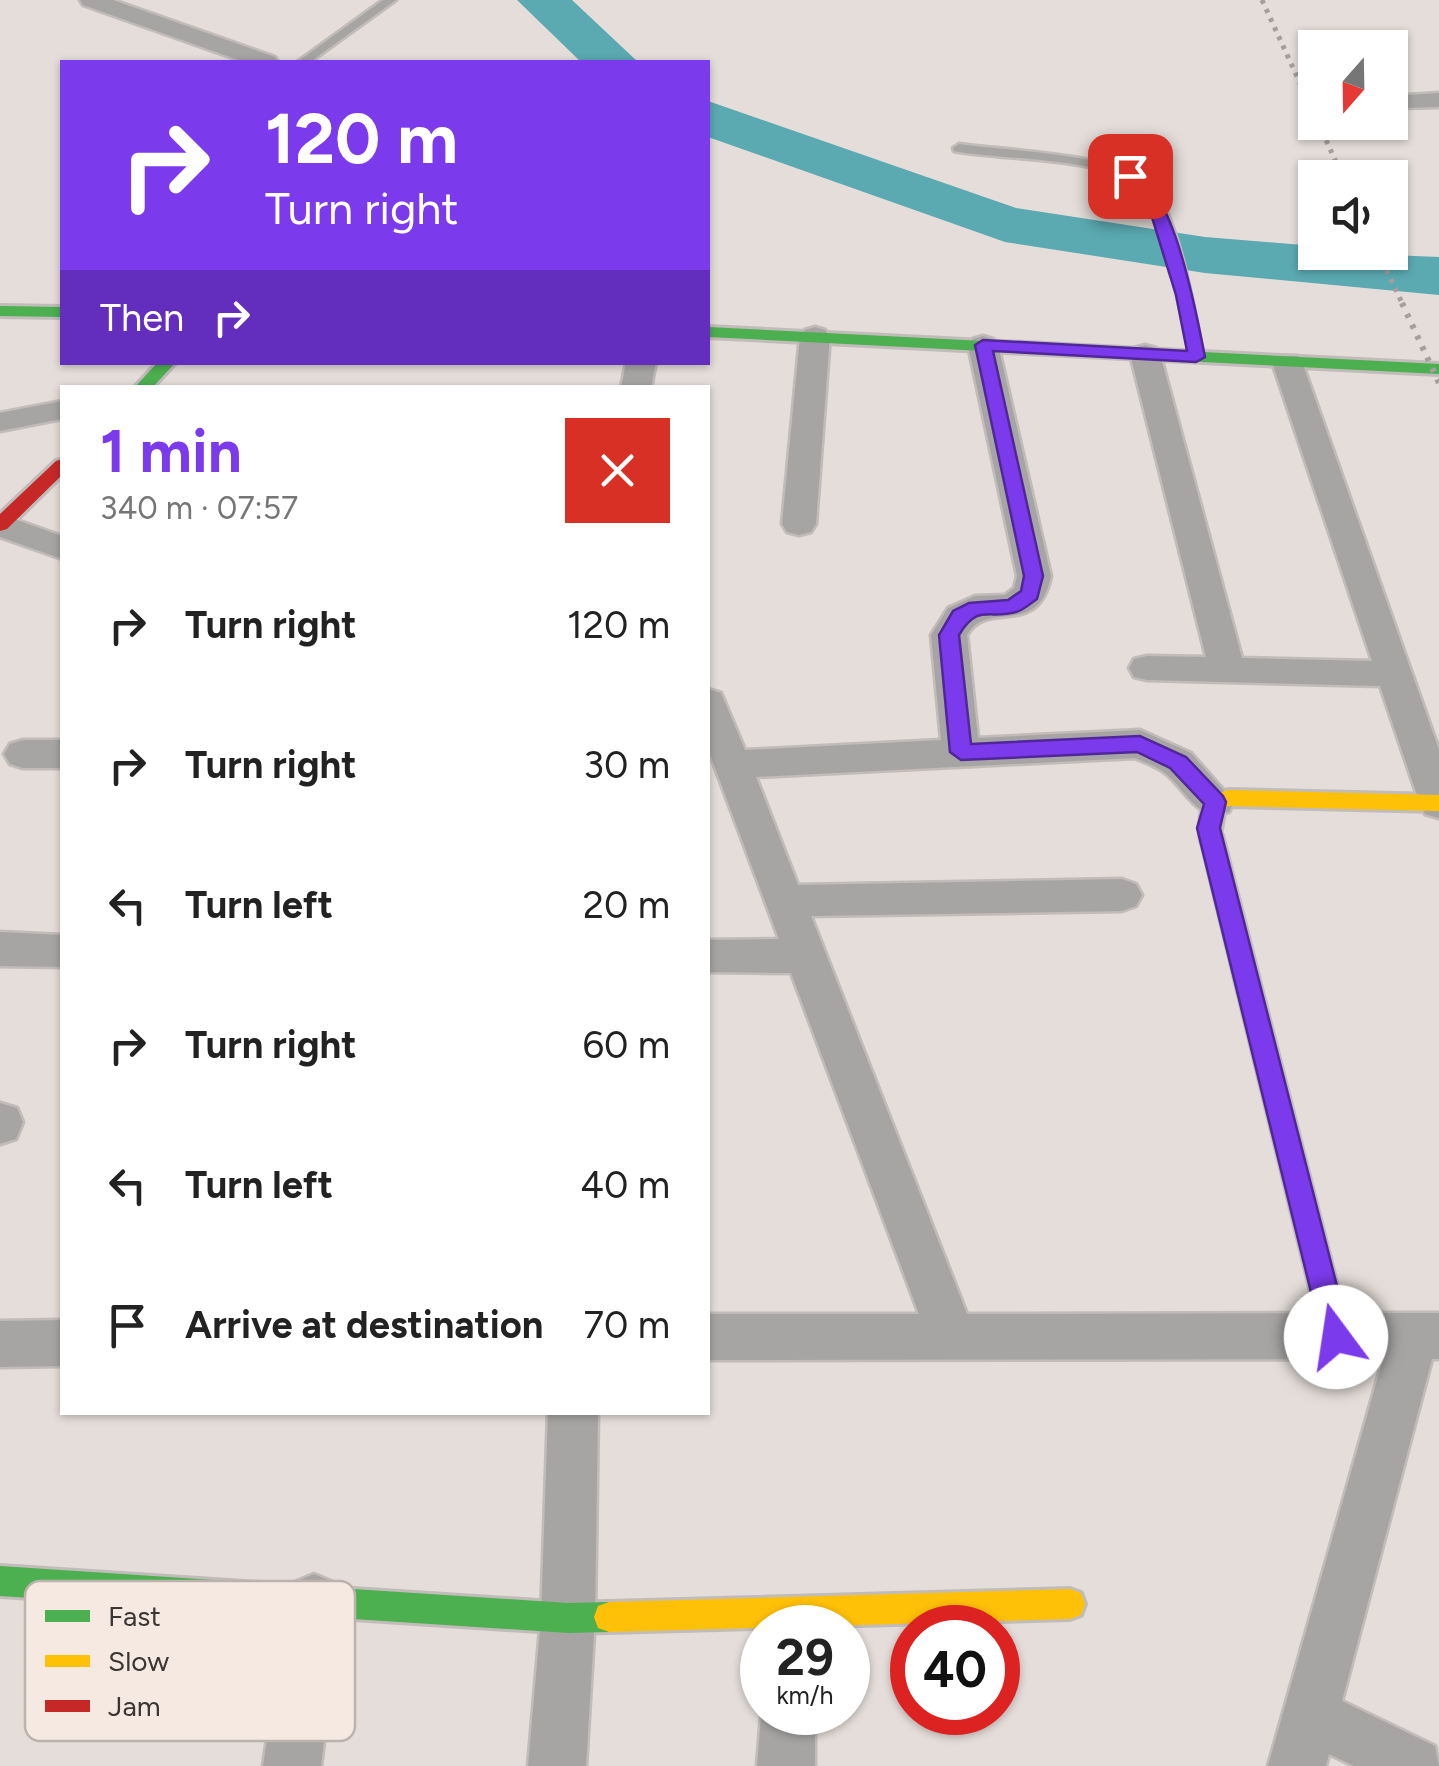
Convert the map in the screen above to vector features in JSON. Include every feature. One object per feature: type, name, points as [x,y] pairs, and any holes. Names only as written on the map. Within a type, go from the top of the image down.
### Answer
[{"type":"street","points":[[91,0],[260,60]]},
{"type":"street","points":[[1408,101],[1439,100]]},
{"type":"street","points":[[0,311],[60,312]]},
{"type":"street","points":[[710,332],[1439,369]]},
{"type":"street","points":[[799,524],[816,336]]},
{"type":"street","points":[[961,752],[949,635],[960,616],[976,608],[1013,606],[1030,594],[1034,576],[983,345]]},
{"type":"street","points":[[1145,354],[1227,670]]},
{"type":"street","points":[[1215,802],[1229,798],[1439,804],[1287,362]]},
{"type":"street","points":[[145,385],[165,365]]},
{"type":"street","points":[[0,422],[60,410]]},
{"type":"street","points":[[60,466],[0,525],[60,547]]},
{"type":"street","points":[[1147,668],[1394,674]]},
{"type":"street","points":[[710,709],[722,752],[952,1337]]},
{"type":"street","points":[[722,752],[961,752],[1140,744],[1178,763],[1215,802]]},
{"type":"street","points":[[23,754],[60,754]]},
{"type":"street","points":[[1215,802],[1208,828],[1336,1337]]},
{"type":"street","points":[[784,902],[1122,895]]},
{"type":"street","points":[[0,949],[60,951]]},
{"type":"street","points":[[710,956],[804,956]]},
{"type":"street","points":[[710,1337],[1426,1336],[1304,1741],[1414,1766]]},
{"type":"street","points":[[0,1344],[60,1343]]},
{"type":"street","points":[[557,1766],[568,1618],[573,1415]]},
{"type":"street","points":[[0,1581],[25,1583]]},
{"type":"street","points":[[355,1604],[568,1618],[740,1620]]},
{"type":"street","points":[[870,1615],[1070,1604]]},
{"type":"street","points":[[786,1766],[787,1735]]},
{"type":"street","points":[[292,1766],[295,1741]]},
{"type":"lane","points":[[306,60],[390,0]]},
{"type":"lane","points":[[958,148],[1130,176],[1144,184],[1153,198],[1184,295],[1196,357]]},
{"type":"waterway","points":[[542,0],[610,60]]},
{"type":"waterway","points":[[710,119],[1005,224],[1205,255],[1439,276]]},
{"type":"railway","points":[[1262,0],[1298,79]]},
{"type":"railway","points":[[1326,140],[1335,160]]},
{"type":"railway","points":[[1386,270],[1403,305]]},
{"type":"railway","points":[[1402,303],[1439,383]]},
{"type":"traffic: fast","points":[[0,311],[60,312]]},
{"type":"traffic: fast","points":[[710,332],[1439,369]]},
{"type":"traffic: fast","points":[[145,385],[165,365]]},
{"type":"traffic: fast","points":[[0,1581],[25,1583]]},
{"type":"traffic: fast","points":[[355,1604],[568,1618],[609,1617]]},
{"type":"traffic: slow","points":[[1211,835],[1215,802],[1229,798],[1439,803]]},
{"type":"traffic: slow","points":[[609,1617],[1070,1604]]},
{"type":"traffic: jam","points":[[0,525],[60,467]]},
{"type":"traffic: jam","points":[[1211,835],[1336,1337]]},
{"type":"route","points":[[1130,176],[1144,184],[1153,198],[1184,295],[1196,357],[983,345],[1034,576],[1030,594],[1013,606],[976,608],[960,616],[949,635],[961,752],[1140,744],[1178,763],[1215,802],[1208,828],[1336,1337]]}]
